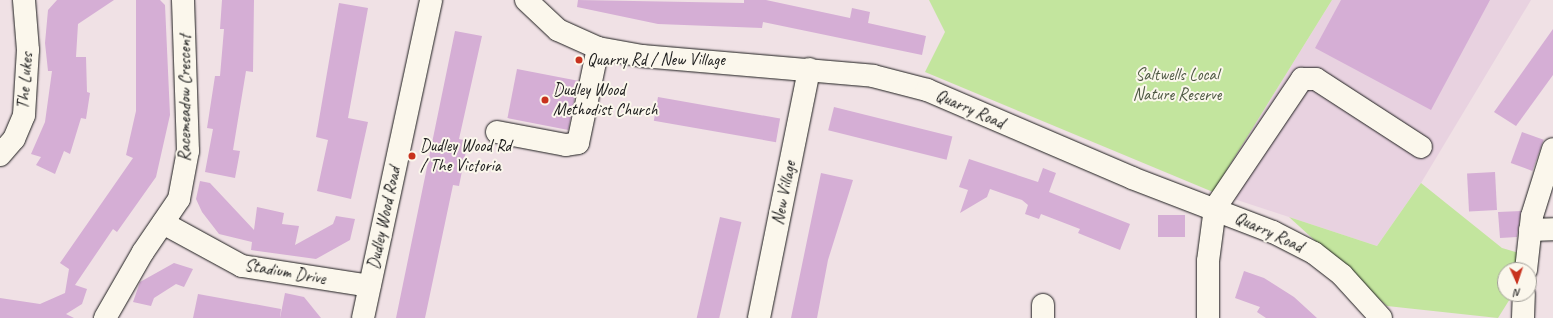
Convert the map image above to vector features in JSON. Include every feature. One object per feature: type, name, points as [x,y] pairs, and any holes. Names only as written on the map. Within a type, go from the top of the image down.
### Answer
[{"type":"street","name":"The Lukes","points":[[0,155],[14,138],[24,115],[28,50],[24,0]]},
{"type":"street","name":"Racemeadow Crescent","points":[[105,318],[163,223],[180,200],[188,151],[183,0]]},
{"type":"street","name":"Dudley Wood Road","points":[[363,318],[431,0]]},
{"type":"street","name":"Quarry Road","points":[[526,0],[558,30],[598,48],[642,56],[809,69],[873,76],[927,90],[1132,178],[1215,208],[1314,253],[1342,275],[1384,317]]},
{"type":"street","points":[[497,132],[566,145],[578,142],[598,48]]},
{"type":"street","name":"New Village","points":[[759,318],[809,69]]},
{"type":"street","points":[[1208,318],[1208,261],[1215,208],[1302,79],[1316,79],[1421,147]]},
{"type":"street","points":[[1527,262],[1531,223],[1553,149]]},
{"type":"street","points":[[1531,223],[1553,207]]},
{"type":"street","name":"Stadium Drive","points":[[163,223],[242,266],[370,286]]},
{"type":"street","points":[[1531,223],[1553,229]]},
{"type":"street","points":[[1523,318],[1524,302]]},
{"type":"shaded area","points":[[1332,0],[1531,0],[1421,183],[1377,246],[1213,192]]},
{"type":"green space","name":"Saltwells Local Nature Reserve","points":[[929,0],[1332,0],[1213,192],[925,72],[945,32]]},
{"type":"green space","points":[[1421,183],[1502,248],[1519,253],[1518,262],[1497,262],[1497,302],[1508,302],[1498,318],[1387,306],[1289,217],[1377,246]]},
{"type":"building","points":[[57,0],[114,0],[78,24],[76,57],[86,57],[87,92],[90,93],[86,119],[81,118],[70,154],[64,151],[55,174],[36,165],[41,157],[31,154],[45,122],[52,71],[48,71],[45,43],[48,10]]},
{"type":"building","points":[[136,0],[160,0],[165,5],[170,115],[156,177],[117,232],[113,229],[75,285],[87,289],[82,304],[66,314],[74,318],[0,318],[0,298],[40,304],[65,293],[69,269],[60,263],[133,158],[126,155],[136,111]]},
{"type":"building","points":[[222,0],[254,0],[253,72],[246,71],[233,150],[240,151],[235,178],[205,172],[213,129],[207,128],[215,76],[220,76],[224,29],[220,29]]},
{"type":"building","points":[[578,0],[744,3],[744,0],[766,0],[850,18],[852,8],[870,12],[868,23],[926,36],[922,55],[763,22],[762,28],[658,24],[577,7]]},
{"type":"building","points":[[1341,0],[1490,0],[1431,110],[1315,48]]},
{"type":"building","points":[[339,3],[368,8],[348,118],[368,122],[351,199],[317,191],[328,140],[316,137]]},
{"type":"building","points":[[1553,29],[1553,75],[1516,126],[1494,112]]},
{"type":"building","points":[[455,31],[482,36],[459,139],[468,141],[459,186],[453,185],[425,318],[396,318]]},
{"type":"building","name":"Dudley Wood Methodist Church","points":[[517,69],[578,81],[568,130],[507,118]]},
{"type":"building","points":[[658,97],[780,119],[776,142],[654,121]]},
{"type":"building","points":[[834,107],[952,137],[947,160],[828,130]]},
{"type":"building","points":[[1522,132],[1544,140],[1532,171],[1511,163]]},
{"type":"building","points":[[969,159],[1038,182],[1043,168],[1056,173],[1049,192],[1130,224],[1120,250],[1078,233],[1080,229],[1041,214],[1039,219],[1025,214],[1028,205],[1022,200],[990,189],[987,197],[960,213],[968,190],[959,187]]},
{"type":"building","points":[[1495,172],[1497,210],[1469,211],[1467,173]]},
{"type":"building","points":[[821,173],[853,180],[828,260],[817,318],[791,318]]},
{"type":"building","points":[[200,181],[210,183],[254,230],[257,207],[284,213],[282,224],[299,226],[295,245],[333,224],[336,216],[355,219],[350,240],[316,259],[251,250],[252,242],[219,234],[202,212],[196,199]]},
{"type":"building","points":[[1521,211],[1517,237],[1500,238],[1498,212]]},
{"type":"building","points":[[1158,215],[1185,215],[1185,237],[1158,237]]},
{"type":"building","points":[[720,217],[741,222],[719,318],[697,318]]},
{"type":"building","points":[[174,263],[193,269],[184,287],[176,284],[154,298],[151,306],[133,302],[140,282]]},
{"type":"building","points":[[1244,271],[1264,278],[1294,297],[1317,318],[1266,318],[1257,312],[1260,307],[1235,298]]},
{"type":"building","points":[[285,293],[304,297],[321,318],[280,318]]},
{"type":"building","points":[[198,294],[281,309],[280,318],[193,318]]},
{"type":"place","name":"Quarry Rd / New Village","points":[[579,60]]},
{"type":"place","name":"Dudley Wood Methodist Church","points":[[545,100]]},
{"type":"place","name":"Dudley Wood Rd / The Victoria","points":[[412,156]]}]
